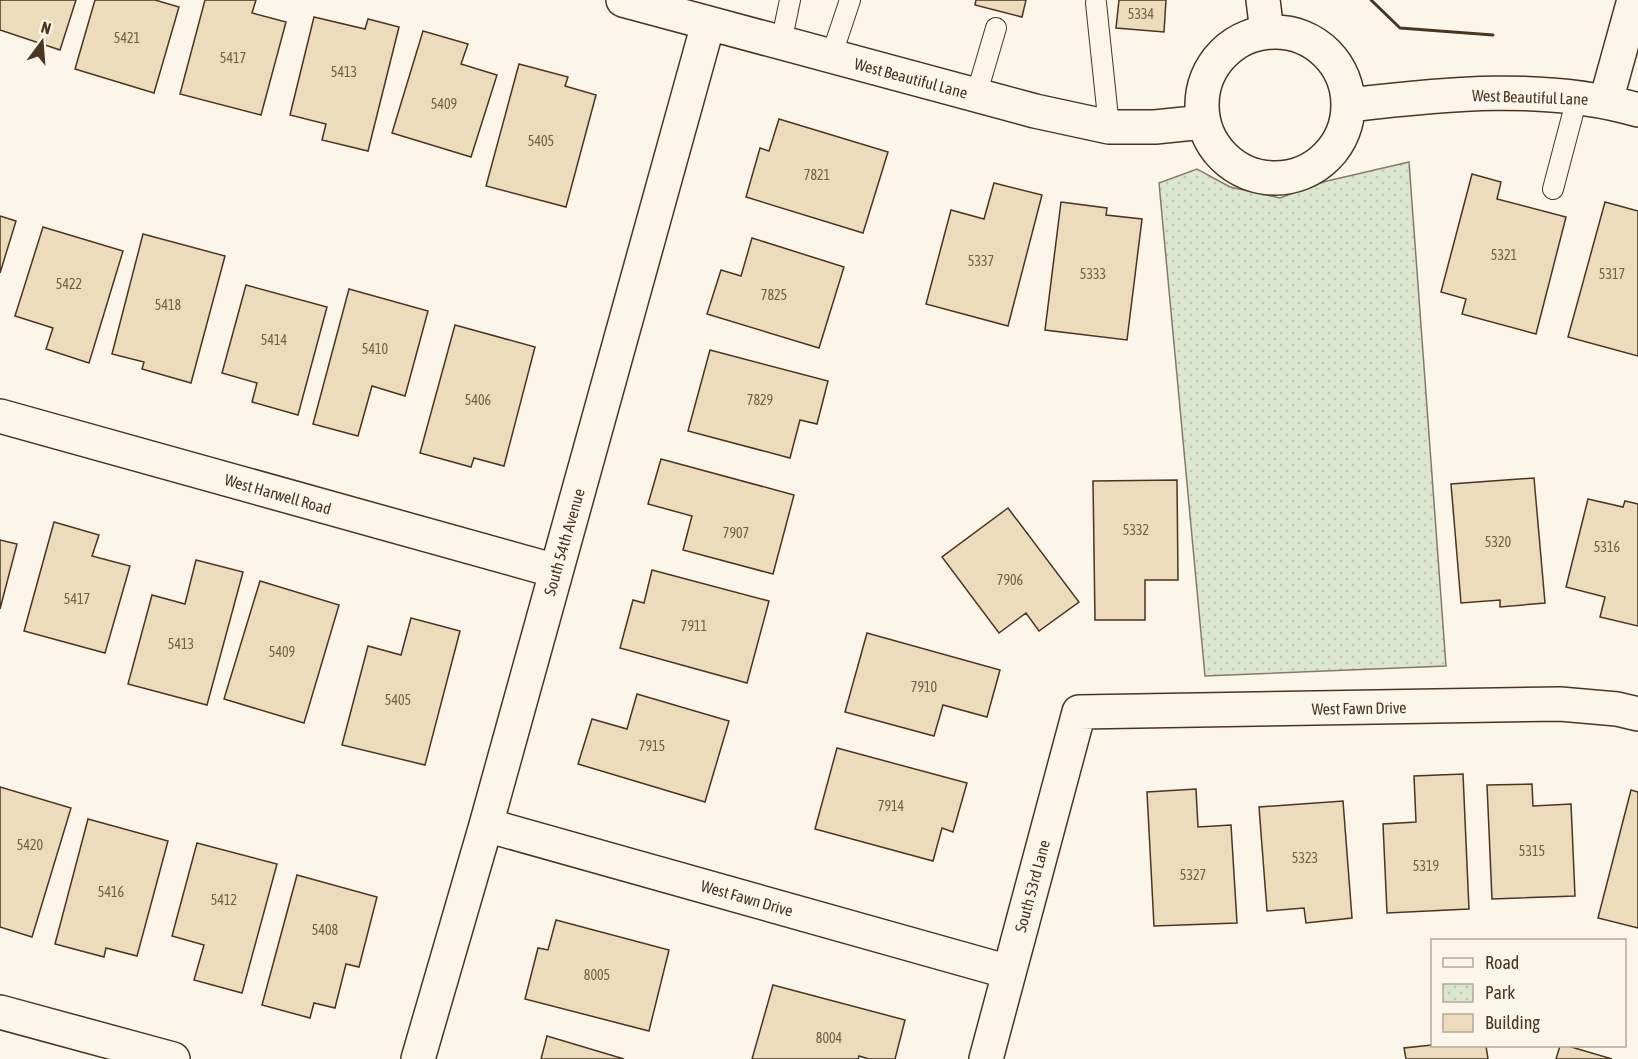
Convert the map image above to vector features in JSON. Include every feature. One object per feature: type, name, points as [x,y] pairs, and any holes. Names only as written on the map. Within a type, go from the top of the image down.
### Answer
[{"type":"street","points":[[1263,0],[1267,32]]},
{"type":"street","points":[[1592,99],[1634,0]]},
{"type":"street","name":"West Beautiful Lane","points":[[629,1],[976,96],[1109,127],[1155,127],[1204,122]]},
{"type":"street","name":"South 54th Avenue","points":[[418,1059],[486,825],[708,24]]},
{"type":"street","points":[[1267,32],[1292,34],[1314,43],[1332,59],[1344,80],[1349,105],[1345,128],[1333,150],[1316,167],[1293,177],[1269,178],[1245,172],[1225,159],[1209,140],[1202,117],[1202,93],[1210,70],[1224,51],[1245,38],[1267,32]]},
{"type":"street","name":"West Beautiful Lane","points":[[1349,105],[1491,92],[1592,99],[1638,110]]},
{"type":"street","name":"West Harwell Road","points":[[0,416],[556,571]]},
{"type":"street","name":"West Fawn Drive","points":[[1078,712],[1560,704],[1617,709],[1638,714]]},
{"type":"street","name":"South 53rd Lane","points":[[986,1059],[1078,712]]},
{"type":"street","name":"West Fawn Drive","points":[[486,825],[1009,972]]},
{"type":"street","points":[[0,1012],[173,1059]]},
{"type":"lane","points":[[781,43],[790,0]]},
{"type":"lane","points":[[831,57],[850,0]]},
{"type":"lane","points":[[1096,3],[1109,127]]},
{"type":"lane","points":[[976,96],[996,28]]},
{"type":"lane","points":[[1553,189],[1592,99]]},
{"type":"green space","points":[[1409,162],[1446,666],[1205,676],[1159,183],[1197,169],[1230,187],[1280,198],[1323,182]]},
{"type":"building","points":[[0,0],[76,0],[60,50],[0,30]]},
{"type":"building","points":[[95,0],[155,0],[179,7],[154,93],[75,69]]},
{"type":"building","points":[[205,0],[256,0],[252,13],[286,22],[261,115],[180,94]]},
{"type":"building","points":[[976,0],[1026,0],[1022,17],[975,5]]},
{"type":"building","points":[[1119,0],[1166,0],[1164,32],[1116,28]]},
{"type":"building","points":[[314,17],[365,29],[368,19],[399,27],[368,151],[322,140],[326,124],[290,115]]},
{"type":"building","points":[[423,31],[468,44],[461,64],[497,75],[471,157],[392,133]]},
{"type":"building","points":[[519,64],[568,77],[565,86],[596,95],[566,207],[486,186]]},
{"type":"building","points":[[779,119],[888,152],[863,233],[746,197],[760,148],[769,151]]},
{"type":"building","points":[[1472,174],[1501,182],[1497,199],[1566,217],[1536,334],[1462,314],[1466,299],[1441,292]]},
{"type":"building","points":[[994,183],[1042,195],[1008,326],[926,304],[951,210],[984,219]]},
{"type":"building","points":[[1061,202],[1107,208],[1106,215],[1142,219],[1127,340],[1045,330]]},
{"type":"building","points":[[1605,202],[1638,211],[1638,356],[1568,337]]},
{"type":"building","points":[[0,216],[16,221],[0,273]]},
{"type":"building","points":[[43,227],[123,251],[89,363],[46,349],[53,328],[15,316]]},
{"type":"building","points":[[143,234],[225,256],[191,383],[142,369],[144,362],[112,354]]},
{"type":"building","points":[[752,238],[844,267],[819,348],[707,314],[721,270],[741,276]]},
{"type":"building","points":[[246,285],[327,307],[298,415],[252,402],[257,383],[222,373]]},
{"type":"building","points":[[349,289],[428,311],[405,396],[372,386],[358,436],[313,424]]},
{"type":"building","points":[[455,325],[535,347],[504,466],[474,458],[471,467],[420,453]]},
{"type":"building","points":[[710,350],[828,381],[817,424],[800,420],[790,458],[688,431]]},
{"type":"building","points":[[661,459],[794,495],[773,574],[683,550],[692,516],[648,504]]},
{"type":"building","points":[[1534,478],[1545,603],[1500,607],[1500,600],[1461,603],[1451,484]]},
{"type":"building","points":[[1177,480],[1178,580],[1145,580],[1145,620],[1095,620],[1093,481]]},
{"type":"building","points":[[1588,499],[1623,507],[1625,501],[1638,504],[1638,626],[1600,617],[1605,597],[1566,587]]},
{"type":"building","points":[[1008,508],[1079,602],[1039,631],[1026,613],[999,633],[942,557]]},
{"type":"building","points":[[54,522],[99,535],[92,556],[130,566],[105,653],[24,631]]},
{"type":"building","points":[[0,540],[17,544],[0,609]]},
{"type":"building","points":[[196,560],[243,572],[207,705],[128,684],[152,595],[185,604]]},
{"type":"building","points":[[652,570],[769,601],[747,683],[620,648],[633,600],[644,603]]},
{"type":"building","points":[[260,581],[339,605],[304,723],[224,699]]},
{"type":"building","points":[[411,618],[460,631],[425,765],[342,745],[368,646],[401,655]]},
{"type":"building","points":[[867,633],[1000,670],[987,717],[943,705],[934,736],[845,712]]},
{"type":"building","points":[[637,694],[729,721],[705,802],[578,764],[592,719],[627,729]]},
{"type":"building","points":[[837,748],[967,783],[953,832],[942,828],[933,861],[815,829]]},
{"type":"building","points":[[1463,774],[1469,909],[1387,913],[1383,824],[1416,822],[1414,776]]},
{"type":"building","points":[[1532,784],[1533,806],[1571,804],[1575,896],[1492,899],[1487,785]]},
{"type":"building","points":[[0,787],[71,808],[32,937],[0,927]]},
{"type":"building","points":[[1196,789],[1198,827],[1231,825],[1237,923],[1154,926],[1147,792]]},
{"type":"building","points":[[1631,790],[1638,792],[1638,928],[1598,918]]},
{"type":"building","points":[[1343,801],[1352,918],[1306,923],[1304,908],[1267,911],[1259,807]]},
{"type":"building","points":[[88,819],[168,841],[137,956],[106,948],[104,957],[55,944]]},
{"type":"building","points":[[197,843],[277,864],[242,993],[194,980],[204,945],[172,936]]},
{"type":"building","points":[[297,875],[377,897],[359,967],[346,964],[335,1008],[314,1003],[310,1018],[262,1005]]},
{"type":"building","points":[[556,920],[669,950],[649,1031],[525,999],[538,948],[548,950]]},
{"type":"building","points":[[773,985],[905,1020],[895,1059],[869,1059],[859,1056],[858,1059],[752,1059]]},
{"type":"building","points":[[547,1036],[624,1059],[541,1059]]},
{"type":"building","points":[[1431,1045],[1431,1047],[1486,1047],[1488,1059],[1406,1059],[1404,1048]]},
{"type":"building","points":[[1560,1047],[1571,1047],[1612,1059],[1556,1059]]},
{"type":"wall","points":[[1371,0],[1400,28],[1493,35]]}]
